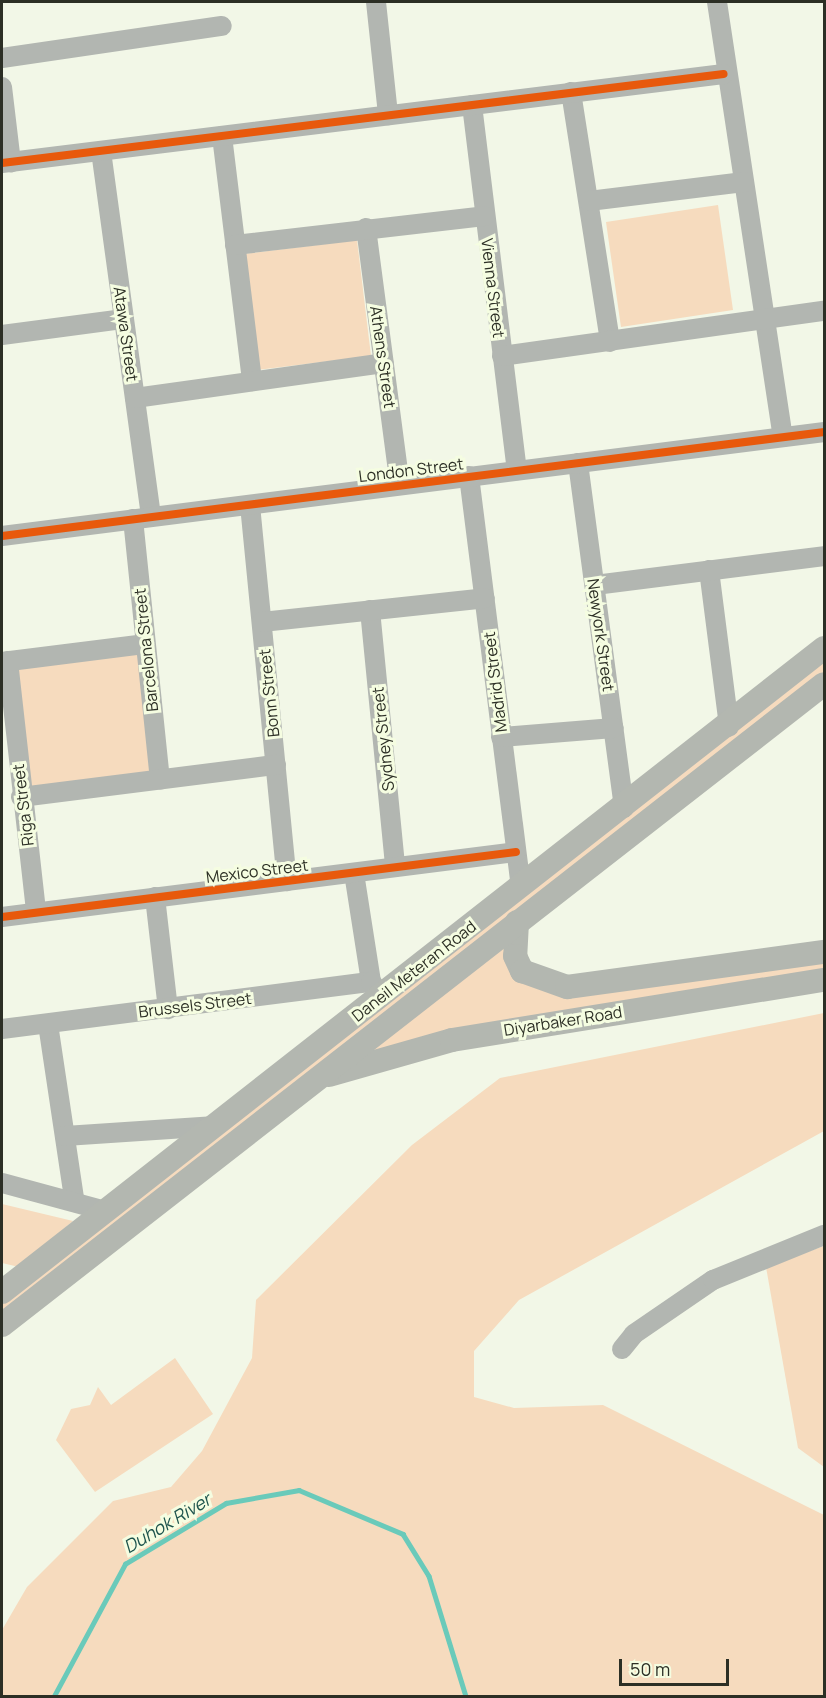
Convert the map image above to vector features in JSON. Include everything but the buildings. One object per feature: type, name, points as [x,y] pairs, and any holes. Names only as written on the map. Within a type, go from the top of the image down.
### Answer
[{"type":"main road","name":"Daneil Meteran Road","points":[[7,1282],[216,1126],[377,989],[521,887],[729,727],[825,648]]},
{"type":"main road","name":"Daneil Meteran Road","points":[[2,1325],[307,1084],[825,684]]},
{"type":"main road","name":"Diyarbaker Road","points":[[518,921],[515,956],[522,971],[567,987],[825,952]]},
{"type":"main road","name":"Diyarbaker Road","points":[[307,1084],[452,1040],[825,980]]},
{"type":"main road","points":[[60,1244],[77,1265]]},
{"type":"street","points":[[376,2],[388,115]]},
{"type":"street","points":[[717,2],[724,74],[744,182],[783,437]]},
{"type":"street","points":[[2,58],[222,26]]},
{"type":"street","points":[[2,87],[6,162],[724,74]]},
{"type":"street","points":[[571,92],[610,342]]},
{"type":"street","name":"Vienna Street","points":[[472,105],[501,356],[517,470]]},
{"type":"street","points":[[222,136],[252,381]]},
{"type":"street","name":"Atawa Street","points":[[101,151],[135,398],[142,518]]},
{"type":"street","points":[[589,201],[744,182]]},
{"type":"street","points":[[235,245],[484,216]]},
{"type":"street","name":"Athens Street","points":[[366,228],[400,485]]},
{"type":"street","points":[[501,356],[825,311]]},
{"type":"street","points":[[2,335],[124,319]]},
{"type":"street","points":[[135,398],[384,363]]},
{"type":"street","name":"London Street","points":[[2,536],[825,432]]},
{"type":"street","name":"Newyork Street","points":[[578,463],[624,808]]},
{"type":"street","name":"Madrid Street","points":[[469,476],[521,887]]},
{"type":"street","name":"Bonn Street","points":[[250,505],[287,881]]},
{"type":"street","name":"Barcelona Street","points":[[142,518],[144,644],[160,780]]},
{"type":"street","points":[[595,585],[825,556]]},
{"type":"street","points":[[709,570],[729,727]]},
{"type":"street","points":[[261,622],[484,598]]},
{"type":"street","name":"Sydney Street","points":[[370,610],[395,867]]},
{"type":"street","points":[[5,662],[144,644]]},
{"type":"street","name":"Riga Street","points":[[5,662],[36,912]]},
{"type":"street","points":[[501,736],[614,728]]},
{"type":"street","points":[[21,797],[276,765]]},
{"type":"street","name":"Mexico Street","points":[[2,916],[516,852]]},
{"type":"street","points":[[354,873],[377,989]]},
{"type":"street","points":[[155,897],[168,1009]]},
{"type":"street","name":"Brussels Street","points":[[2,1029],[168,1009],[377,989]]},
{"type":"street","points":[[48,1024],[74,1199]]},
{"type":"street","points":[[65,1136],[216,1126]]},
{"type":"street","points":[[2,1183],[74,1199],[102,1210]]},
{"type":"street","points":[[622,1349],[634,1334],[713,1280],[825,1235]]},
{"type":"shaded area","points":[[718,205],[733,310],[621,327],[606,222]]},
{"type":"shaded area","points":[[357,240],[371,356],[257,370],[243,254]]},
{"type":"shaded area","points":[[144,644],[160,780],[21,797],[8,661]]},
{"type":"shaded area","points":[[824,652],[824,681],[2,1324],[2,1295]]},
{"type":"shaded area","points":[[517,922],[535,979],[824,952],[824,980],[349,1068]]},
{"type":"shaded area","points":[[824,1013],[824,1131],[519,1300],[474,1351],[474,1397],[514,1408],[603,1405],[824,1515],[824,1696],[2,1696],[2,1630],[27,1587],[113,1501],[171,1487],[202,1451],[252,1358],[256,1300],[412,1145],[500,1078]]},
{"type":"shaded area","points":[[2,1204],[73,1221],[19,1267],[2,1263]]},
{"type":"shaded area","points":[[824,1246],[824,1467],[798,1448],[766,1267]]},
{"type":"shaded area","points":[[175,1358],[213,1414],[95,1492],[56,1440],[71,1409],[90,1405],[98,1387],[111,1405]]},
{"type":"waterway","name":"Duhok River","points":[[54,1696],[125,1564],[226,1503],[299,1490],[403,1534],[429,1576],[466,1696]]},
{"type":"cycle path","points":[[2,163],[724,74]]},
{"type":"cycle path","points":[[2,536],[824,432]]},
{"type":"cycle path","points":[[2,917],[516,852]]}]
